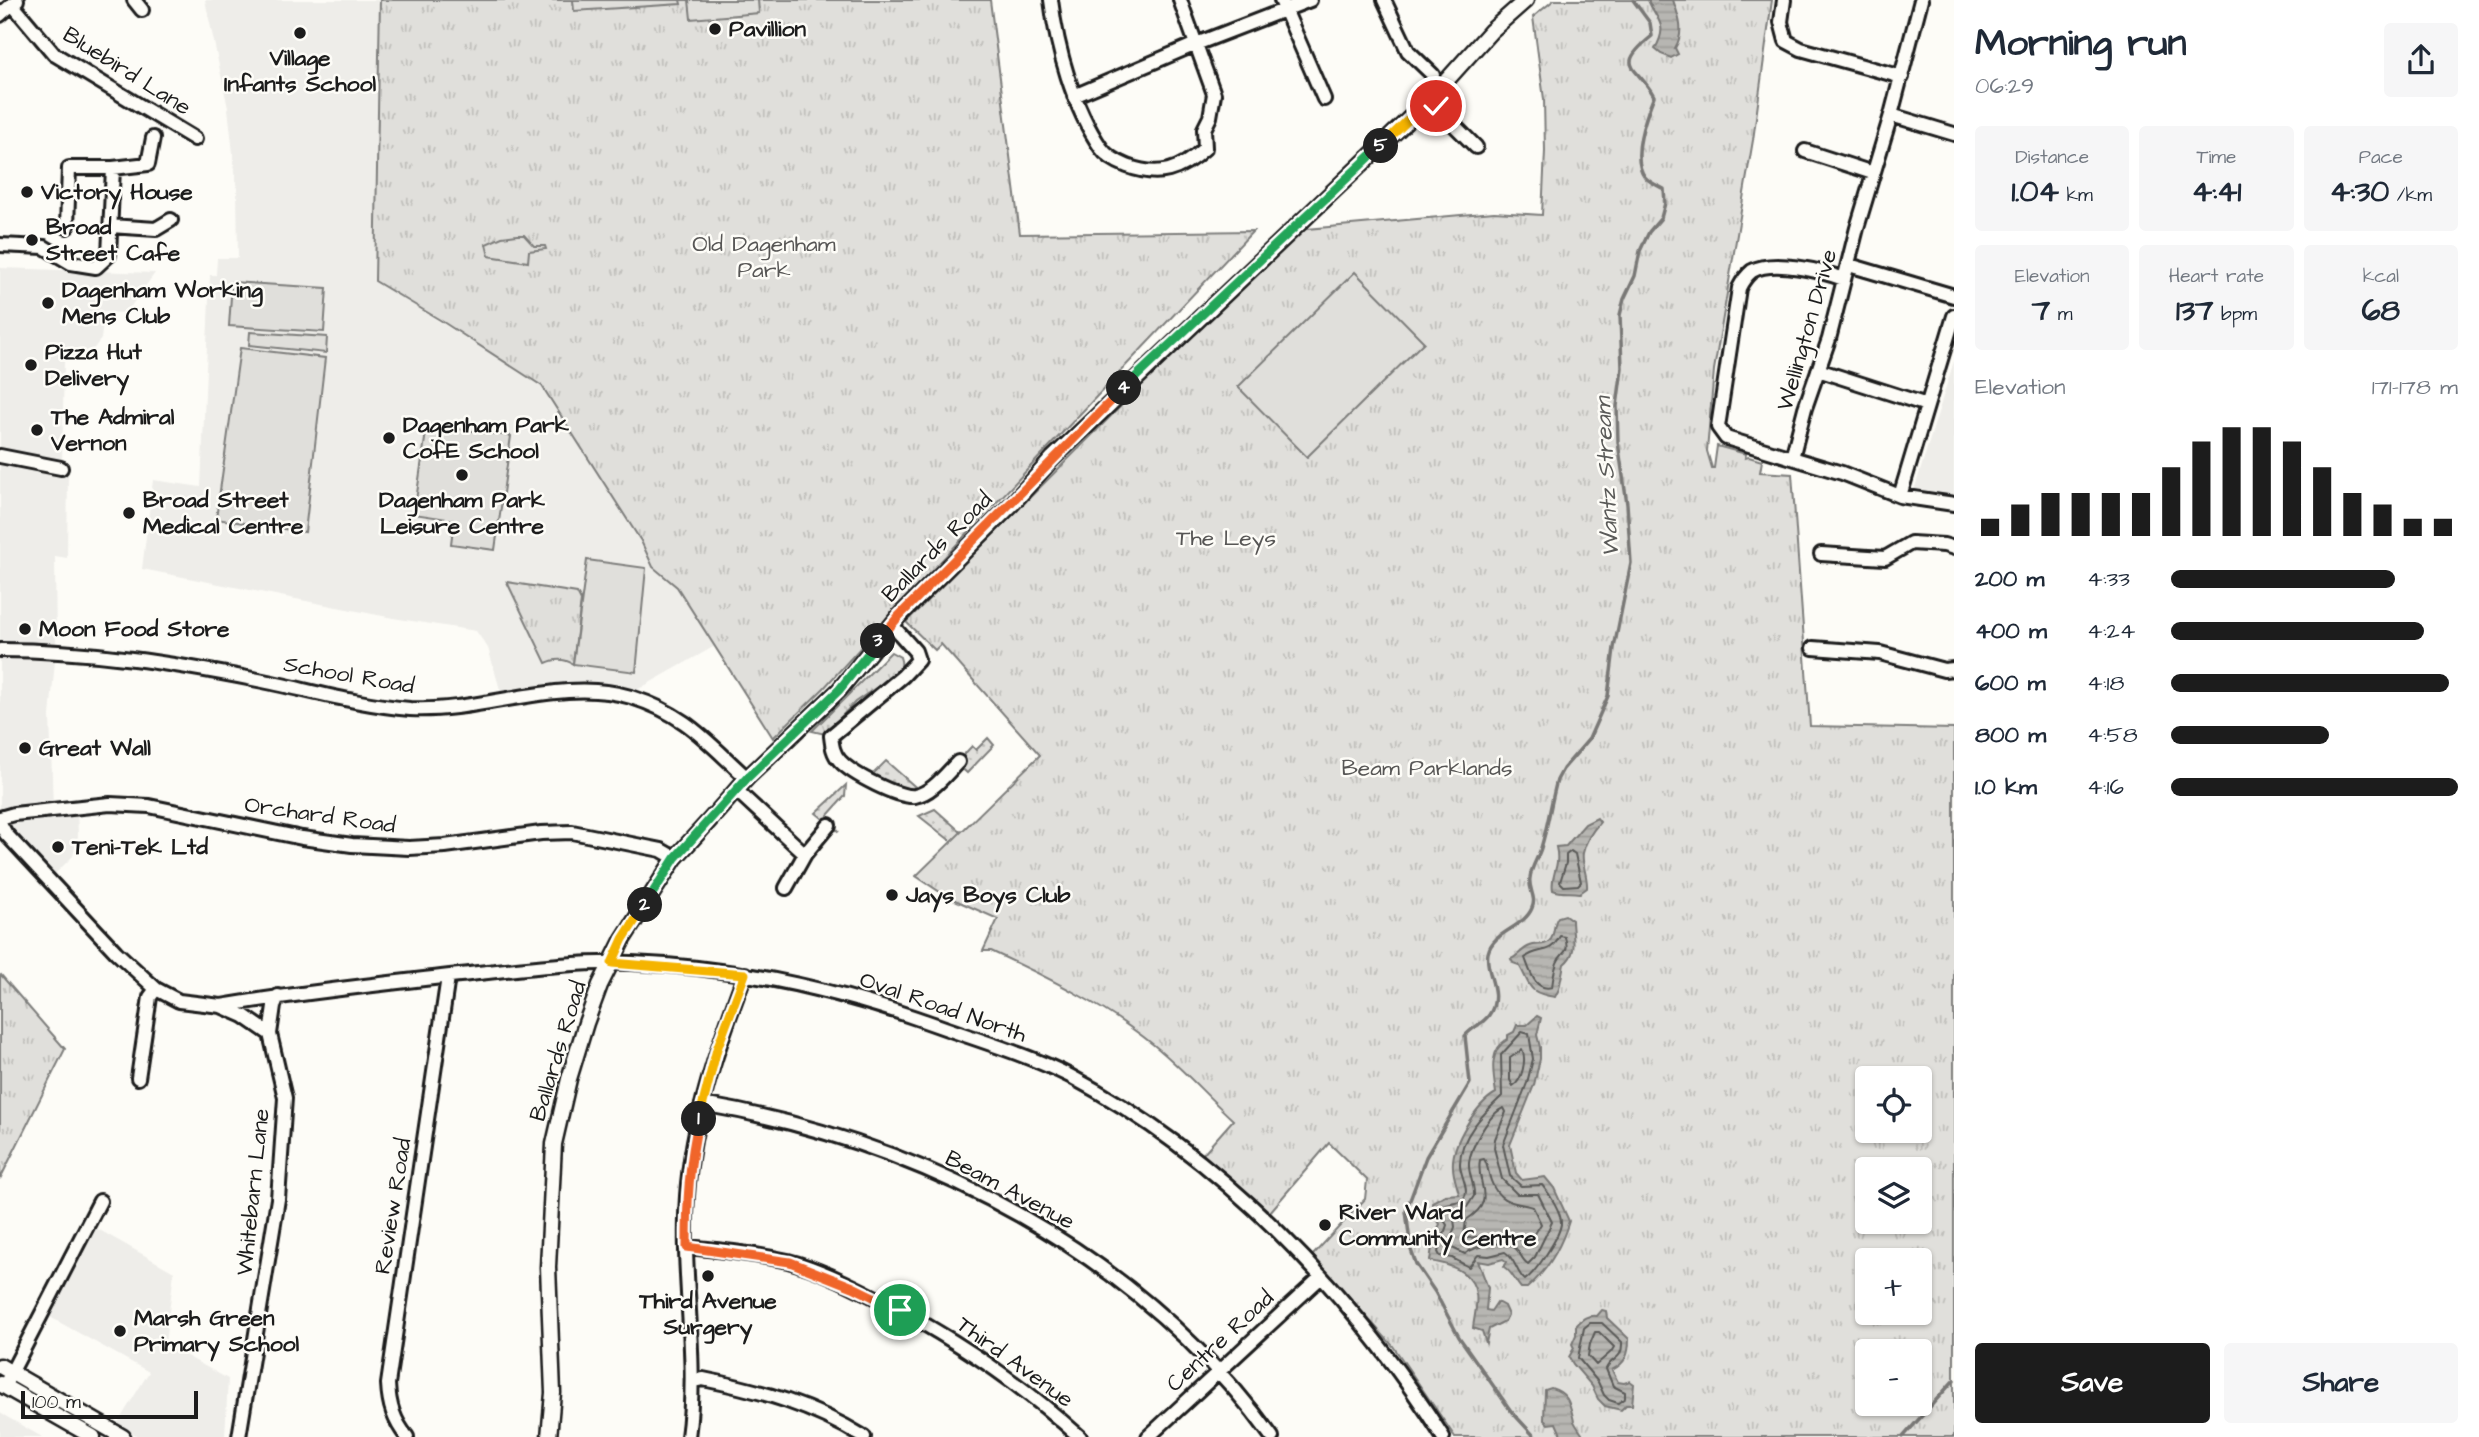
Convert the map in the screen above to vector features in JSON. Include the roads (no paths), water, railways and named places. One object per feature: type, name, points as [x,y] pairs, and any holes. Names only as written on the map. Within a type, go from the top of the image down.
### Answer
[{"type":"main road","name":"Ballards Road","points":[[548,1437],[552,1393],[548,1267],[554,1144],[575,1054],[595,996],[632,923],[675,858],[747,778],[839,690],[892,625],[1117,395],[1429,100],[1491,31],[1526,0]]},
{"type":"main road","points":[[6,1369],[123,1437]]},
{"type":"main road","points":[[2,1385],[93,1437]]},
{"type":"street","points":[[1051,0],[1066,75],[1101,148],[1117,162],[1144,173],[1170,171],[1190,161],[1205,148],[1204,129],[1210,117],[1214,94],[1180,0]]},
{"type":"street","points":[[1074,96],[1283,5],[1310,0]]},
{"type":"street","points":[[1384,0],[1408,51],[1433,75]]},
{"type":"street","points":[[1784,0],[1781,32],[1786,41],[1801,49],[1902,77]]},
{"type":"street","name":"Wellington Drive","points":[[1792,458],[1829,339],[1921,0]]},
{"type":"street","points":[[0,15],[15,2]]},
{"type":"street","name":"Bluebird Lane","points":[[15,2],[54,54],[195,139]]},
{"type":"street","points":[[1283,5],[1324,99]]},
{"type":"street","points":[[1429,100],[1476,147]]},
{"type":"street","points":[[1891,115],[1954,134]]},
{"type":"street","points":[[68,227],[69,168],[113,168],[148,164],[153,138]]},
{"type":"street","points":[[1805,150],[1873,173]]},
{"type":"street","points":[[0,245],[44,247],[71,263],[96,267],[109,255],[113,168]]},
{"type":"street","points":[[110,226],[156,229],[171,220]]},
{"type":"street","points":[[1849,265],[1954,296]]},
{"type":"street","points":[[1844,279],[1823,272],[1769,266],[1744,278],[1738,288],[1718,427],[1726,438],[1842,473],[1900,496],[1954,504]]},
{"type":"street","points":[[1900,496],[1954,316]]},
{"type":"street","points":[[1818,370],[1927,405]]},
{"type":"street","points":[[0,456],[61,468]]},
{"type":"street","points":[[1821,554],[1885,558],[1911,543],[1954,548]]},
{"type":"street","points":[[892,625],[915,651],[918,660],[903,676],[831,736],[832,748],[841,762],[865,778],[900,794],[915,796],[931,789],[958,762]]},
{"type":"street","points":[[1812,648],[1880,653],[1944,670],[1954,669]]},
{"type":"street","name":"School Road","points":[[0,650],[57,650],[150,660],[409,709],[478,705],[549,693],[608,693],[631,697],[682,719],[747,778]]},
{"type":"street","points":[[736,790],[805,854]]},
{"type":"street","name":"Orchard Road","points":[[2,829],[14,814],[110,804],[149,806],[302,838],[352,845],[433,847],[517,835],[572,832],[661,850],[675,858]]},
{"type":"street","points":[[786,888],[805,854],[829,825]]},
{"type":"street","points":[[2,829],[116,952],[156,989],[179,1001],[221,1006],[244,1016],[270,1034]]},
{"type":"street","name":"Oval Road North","points":[[278,996],[534,968],[612,963],[745,974],[805,985],[873,1003],[984,1042],[1066,1074],[1107,1097],[1200,1161],[1227,1184],[1321,1277],[1392,1361],[1443,1437]]},
{"type":"street","points":[[688,1437],[692,1381],[687,1247],[690,1162],[717,1049],[745,974]]},
{"type":"street","name":"Review Road","points":[[407,1437],[398,1427],[391,1409],[388,1384],[449,977]]},
{"type":"street","points":[[138,1078],[150,997],[156,989]]},
{"type":"street","points":[[221,1006],[278,996]]},
{"type":"street","name":"Whitebarn Lane","points":[[239,1437],[278,1199],[284,1133],[285,1098],[270,1034],[278,996]]},
{"type":"street","name":"Beam Avenue","points":[[702,1104],[767,1117],[861,1143],[957,1182],[1044,1228],[1136,1295],[1219,1371],[1272,1437]]},
{"type":"street","points":[[2,1385],[6,1369],[100,1201]]},
{"type":"street","name":"Third Avenue","points":[[687,1247],[790,1262],[853,1287],[948,1337],[991,1365],[1026,1390],[1080,1437]]},
{"type":"street","name":"Centre Road","points":[[1148,1437],[1321,1277]]},
{"type":"street","points":[[692,1381],[703,1379],[769,1394],[810,1408],[864,1437]]},
{"type":"water","points":[[1648,0],[1673,0],[1679,18],[1680,36],[1675,48],[1678,54],[1671,58],[1655,49],[1661,28]]},
{"type":"water","points":[[1597,818],[1600,822],[1583,853],[1587,888],[1580,893],[1553,890],[1556,847],[1566,846],[1585,824]]},
{"type":"water","points":[[1565,915],[1572,920],[1573,949],[1564,964],[1555,997],[1534,990],[1519,965],[1511,959],[1527,947],[1549,941],[1558,917]]},
{"type":"water","points":[[1537,1016],[1541,1018],[1537,1035],[1540,1059],[1534,1085],[1510,1145],[1516,1173],[1522,1180],[1545,1177],[1554,1188],[1569,1221],[1552,1258],[1527,1288],[1521,1288],[1504,1267],[1507,1262],[1503,1259],[1489,1263],[1478,1261],[1488,1288],[1486,1310],[1491,1311],[1497,1302],[1504,1306],[1508,1315],[1505,1321],[1489,1329],[1486,1343],[1482,1331],[1473,1328],[1476,1298],[1470,1280],[1459,1270],[1430,1261],[1433,1240],[1440,1224],[1432,1214],[1432,1202],[1445,1195],[1459,1194],[1453,1158],[1467,1125],[1481,1106],[1496,1093],[1493,1063],[1497,1049],[1508,1039],[1508,1035],[1514,1032],[1517,1025],[1527,1025]]},
{"type":"water","points":[[1602,1310],[1606,1311],[1607,1318],[1629,1339],[1626,1358],[1612,1370],[1618,1382],[1630,1381],[1634,1384],[1632,1405],[1626,1405],[1621,1410],[1605,1406],[1598,1399],[1592,1386],[1569,1357],[1574,1348],[1572,1344],[1576,1326],[1585,1318],[1597,1316]]},
{"type":"water","points":[[1551,1388],[1565,1396],[1575,1423],[1584,1437],[1562,1437],[1556,1423],[1548,1424],[1544,1420],[1545,1390]]},
{"type":"waterway","name":"Wantz Stream","points":[[1535,1437],[1511,1411],[1459,1337],[1435,1292],[1416,1264],[1411,1250],[1406,1211],[1426,1157],[1470,1083],[1465,1036],[1487,1018],[1495,999],[1488,953],[1496,940],[1528,915],[1532,908],[1534,900],[1531,874],[1540,852],[1557,780],[1589,739],[1608,696],[1614,648],[1631,563],[1627,504],[1618,442],[1617,406],[1622,368],[1620,315],[1635,276],[1640,251],[1649,232],[1661,218],[1665,203],[1664,189],[1645,177],[1639,159],[1641,137],[1654,96],[1631,61],[1640,46],[1652,36],[1650,23],[1633,0]]},
{"type":"waterway","points":[[1903,1437],[1954,1380]]},
{"type":"place","name":"Pavillion","points":[[715,29]]},
{"type":"place","name":"Village Infants School","points":[[300,33]]},
{"type":"place","name":"Victory House","points":[[27,192]]},
{"type":"place","name":"Broad Street Cafe","points":[[32,240]]},
{"type":"place","name":"Dagenham Working Mens Club","points":[[48,303]]},
{"type":"place","name":"Pizza Hut Delivery","points":[[31,365]]},
{"type":"place","name":"The Admiral Vernon","points":[[37,430]]},
{"type":"place","name":"Dagenham Park CofE School","points":[[389,438]]},
{"type":"place","name":"Dagenham Park Leisure Centre","points":[[462,475]]},
{"type":"place","name":"Broad Street Medical Centre","points":[[129,513]]},
{"type":"place","name":"Moon Food Store","points":[[25,629]]},
{"type":"place","name":"Great Wall","points":[[25,748]]},
{"type":"place","name":"Teni-Tek Ltd","points":[[58,847]]},
{"type":"place","name":"Jays Boys Club","points":[[892,895]]},
{"type":"place","name":"River Ward Community Centre","points":[[1325,1225]]},
{"type":"place","name":"Third Avenue Surgery","points":[[708,1276]]},
{"type":"place","name":"Marsh Green Primary School","points":[[120,1331]]},
{"type":"park label","name":"Old Dagenham Park","points":[[764,257]]},
{"type":"park label","name":"The Leys","points":[[1226,538]]},
{"type":"park label","name":"Beam Parklands","points":[[1427,768]]}]
